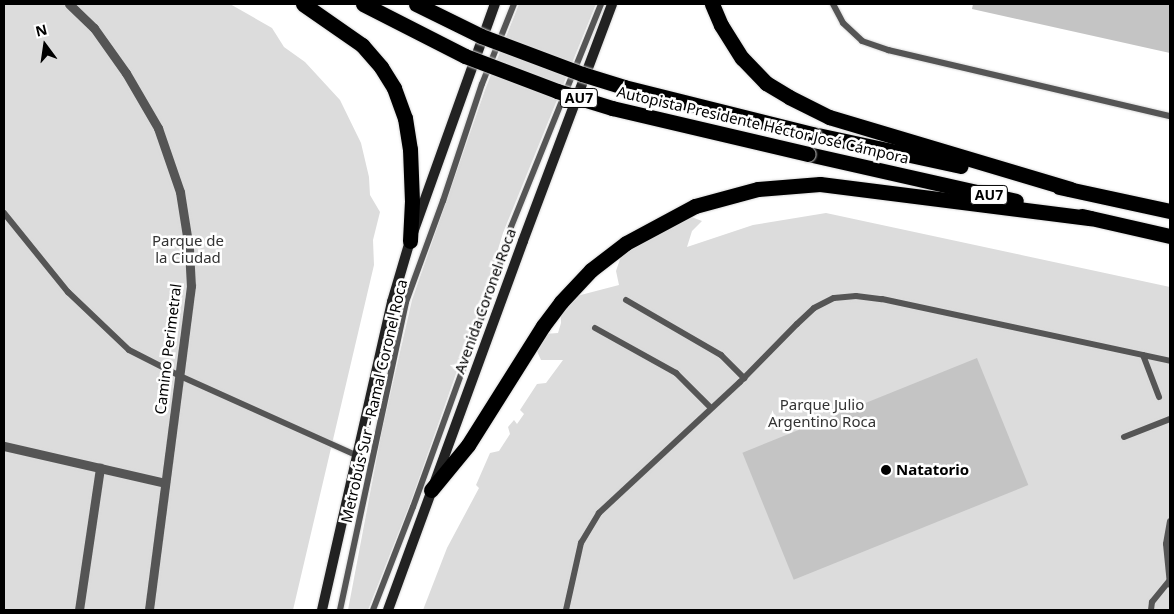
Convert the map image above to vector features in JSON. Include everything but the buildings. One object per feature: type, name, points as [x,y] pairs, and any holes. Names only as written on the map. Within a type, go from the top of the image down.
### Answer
[{"type":"highway","points":[[302,4],[362,46],[381,67],[394,88],[405,118],[410,149],[412,200],[410,241]]},
{"type":"highway","name":"Autopista Presidente Héctor José Cámpora","points":[[364,4],[466,56],[557,91],[612,108],[1170,236]]},
{"type":"highway","name":"Autopista Presidente Héctor José Cámpora","points":[[416,4],[481,36],[573,71],[624,87],[813,134],[1170,211]]},
{"type":"highway","points":[[712,4],[721,25],[742,58],[766,83],[790,97],[829,117],[1070,189]]},
{"type":"highway","points":[[431,490],[468,445],[543,326],[561,302],[591,270],[626,243],[695,206],[758,189],[820,184],[1091,218]]},
{"type":"main road","points":[[322,610],[392,302],[410,241],[495,4]]},
{"type":"main road","name":"Avenida Coronel Roca","points":[[388,610],[612,4]]},
{"type":"main road","points":[[329,610],[330,580]]},
{"type":"street","name":"Camino Perimetral","points":[[69,4],[94,28],[130,80],[158,128],[180,192],[189,249],[191,286],[149,610]]},
{"type":"street","points":[[4,446],[166,483]]},
{"type":"street","points":[[79,610],[100,468]]},
{"type":"lane","name":"Metrobús Sur - Ramal Coronel Roca","points":[[340,610],[406,302],[443,202],[482,84],[514,4]]},
{"type":"lane","points":[[372,610],[444,422],[495,281],[511,227],[601,4]]},
{"type":"lane","points":[[832,4],[843,23],[862,41],[888,50],[1170,116]]},
{"type":"lane","points":[[4,213],[68,292],[129,350],[180,376],[356,455]]},
{"type":"lane","points":[[566,610],[581,543],[599,513],[744,378],[814,308],[834,298],[856,296],[882,299],[1170,361]]},
{"type":"lane","points":[[626,300],[721,355],[744,378]]},
{"type":"lane","points":[[595,328],[676,373],[711,408]]},
{"type":"lane","points":[[1143,355],[1160,397]]},
{"type":"lane","points":[[1124,438],[1170,419]]},
{"type":"lane","points":[[1151,610],[1152,602],[1170,583],[1166,544],[1170,521]]},
{"type":"green space","name":"Parque de la Ciudad","points":[[4,4],[230,4],[272,28],[284,47],[305,62],[340,100],[361,143],[369,177],[370,195],[380,212],[373,240],[374,265],[293,610],[4,610]]},
{"type":"green space","points":[[519,4],[596,4],[503,233],[487,286],[411,501],[368,610],[348,610],[382,430],[412,300],[485,90]]},
{"type":"green space","name":"Parque Julio Argentino Roca","points":[[826,213],[1170,287],[1170,610],[423,610],[447,548],[479,488],[476,485],[490,453],[499,451],[510,434],[508,427],[514,420],[517,424],[524,414],[520,410],[537,384],[546,383],[563,360],[541,360],[536,349],[544,334],[558,333],[561,323],[561,309],[573,297],[619,285],[616,271],[621,256],[689,216],[702,221],[692,231],[687,247],[753,225]]},
{"type":"place","name":"Natatorio","points":[[886,470]]}]
